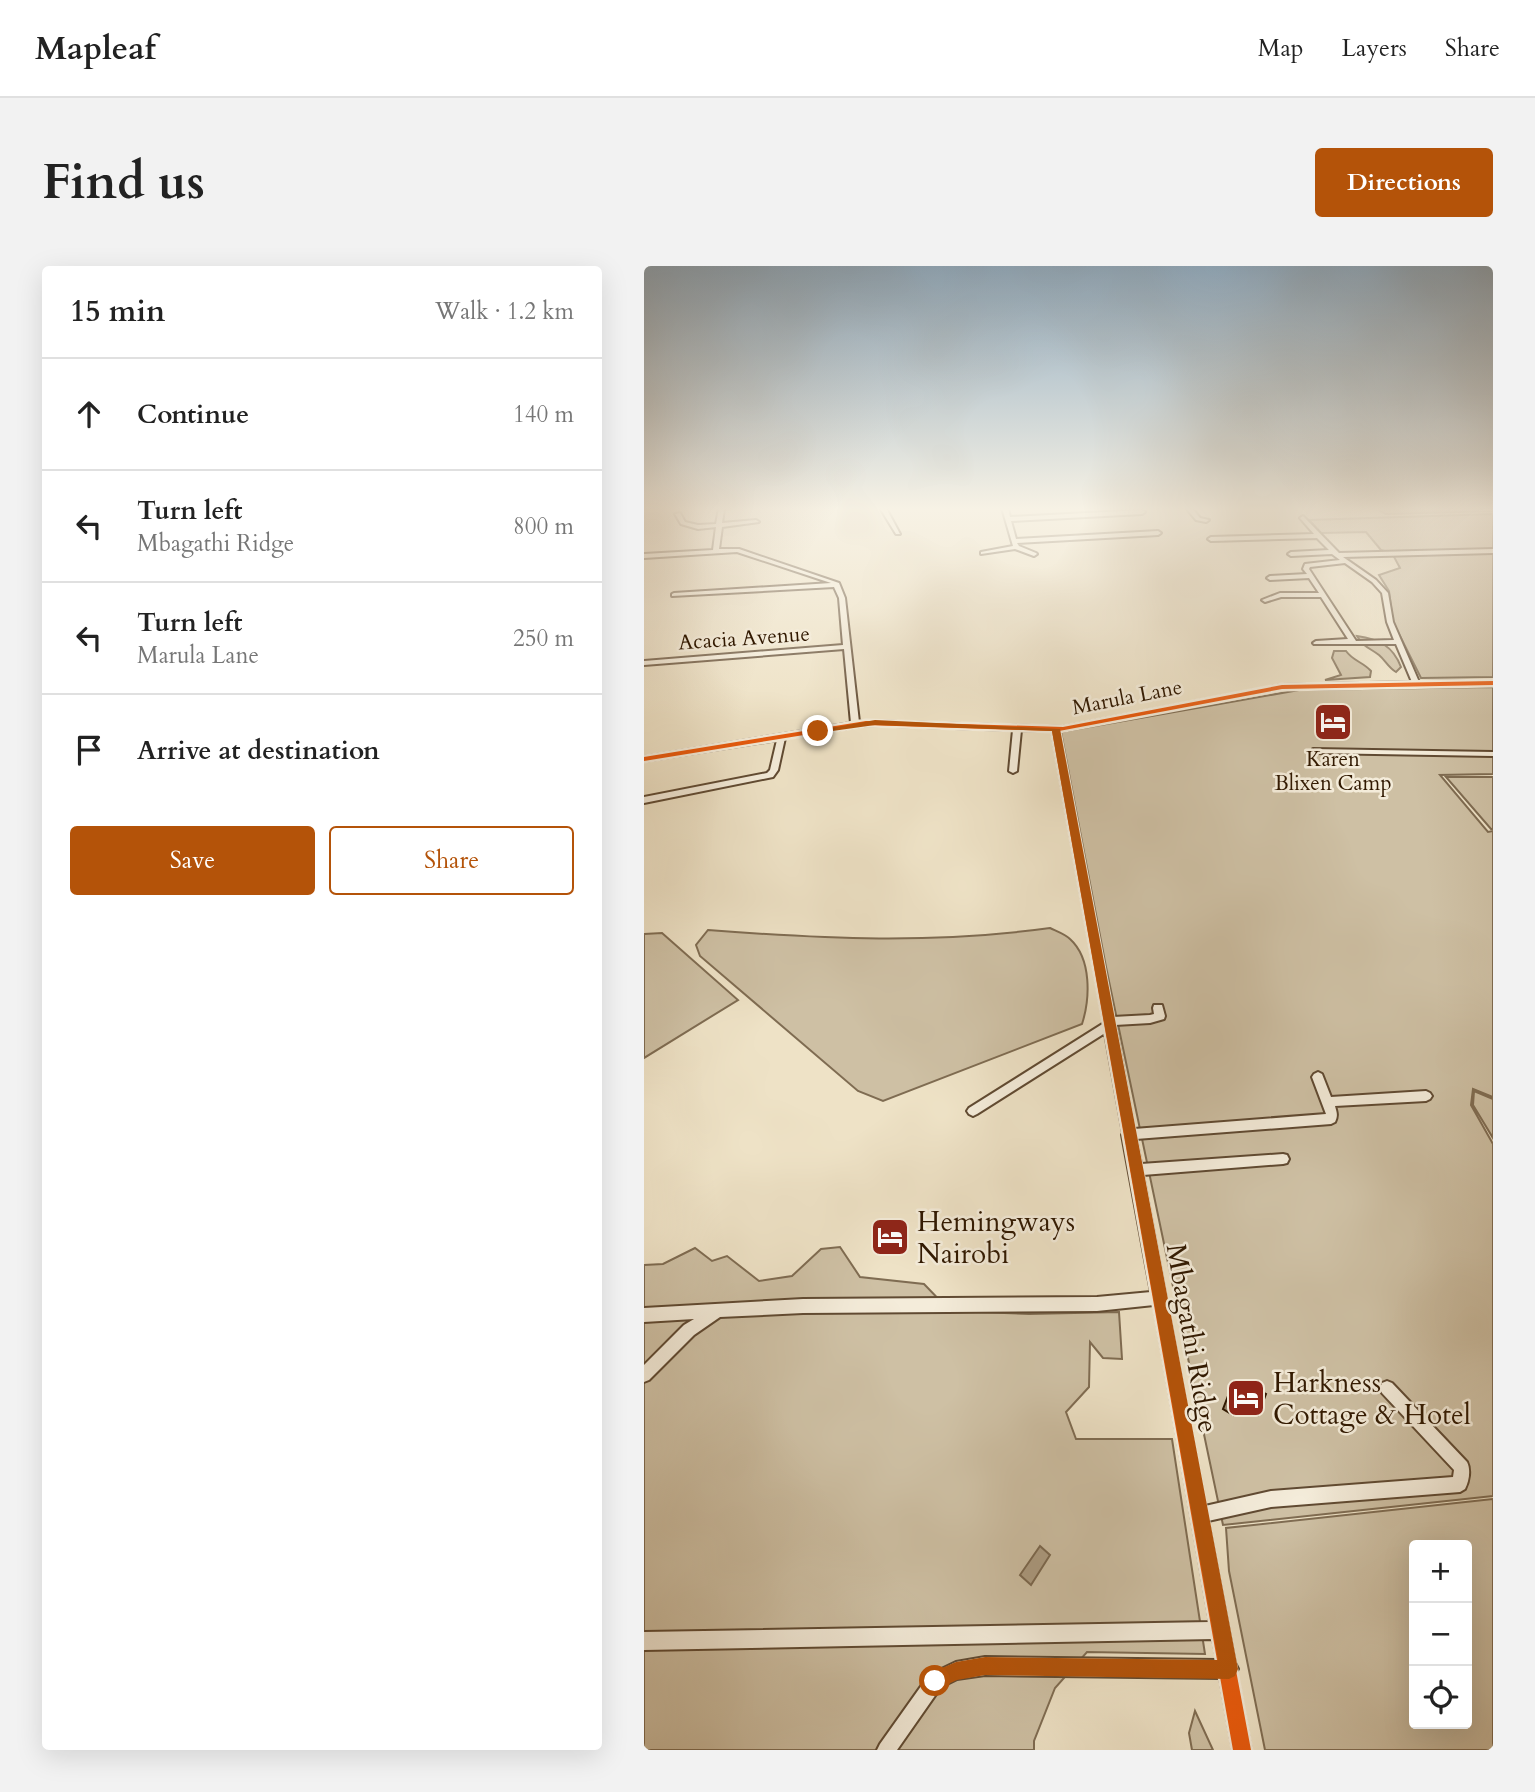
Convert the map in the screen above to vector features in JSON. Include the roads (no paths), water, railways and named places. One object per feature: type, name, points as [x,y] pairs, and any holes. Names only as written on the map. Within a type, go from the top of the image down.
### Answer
[{"type":"street","points":[[816,577],[838,585]]},
{"type":"street","points":[[1270,578],[1285,577]]},
{"type":"street","points":[[1312,577],[1352,643]]},
{"type":"street","points":[[1370,577],[1385,593],[1390,622],[1417,685]]},
{"type":"street","points":[[674,595],[838,585]]},
{"type":"street","points":[[838,585],[855,724]]},
{"type":"street","points":[[1265,600],[1280,595],[1323,595]]},
{"type":"street","points":[[1316,643],[1399,642]]},
{"type":"street","name":"Acacia Avenue","points":[[644,663],[846,647]]},
{"type":"street","name":"Marula Lane","points":[[644,759],[855,724],[1055,729],[1136,717],[1282,687],[1493,683]]},
{"type":"street","points":[[1013,771],[1017,728]]},
{"type":"street","name":"Mbagathi Ridge","points":[[1055,729],[1242,1750]]},
{"type":"street","points":[[644,800],[769,775],[774,770],[782,736]]},
{"type":"street","points":[[1316,751],[1493,754]]},
{"type":"street","points":[[973,1111],[1108,1023],[1160,1016],[1158,1008]]},
{"type":"street","points":[[1129,1135],[1331,1119],[1328,1102],[1318,1077]]},
{"type":"street","points":[[1328,1102],[1426,1096]]},
{"type":"street","points":[[1136,1170],[1283,1159]]},
{"type":"street","points":[[647,1317],[803,1306],[1097,1304],[1160,1298]]},
{"type":"street","points":[[644,1375],[689,1330],[717,1312]]},
{"type":"street","points":[[1198,1516],[1272,1499],[1460,1484],[1462,1467],[1450,1451],[1387,1388]]},
{"type":"street","points":[[644,1641],[1219,1630]]},
{"type":"street","points":[[886,1750],[935,1681],[956,1671],[999,1666],[1229,1669]]},
{"type":"place","name":"Karen Blixen Camp","points":[[1333,722]]},
{"type":"place","name":"Hemingways Nairobi","points":[[890,1237]]},
{"type":"place","name":"Harkness Cottage & Hotel","points":[[1246,1398]]}]
